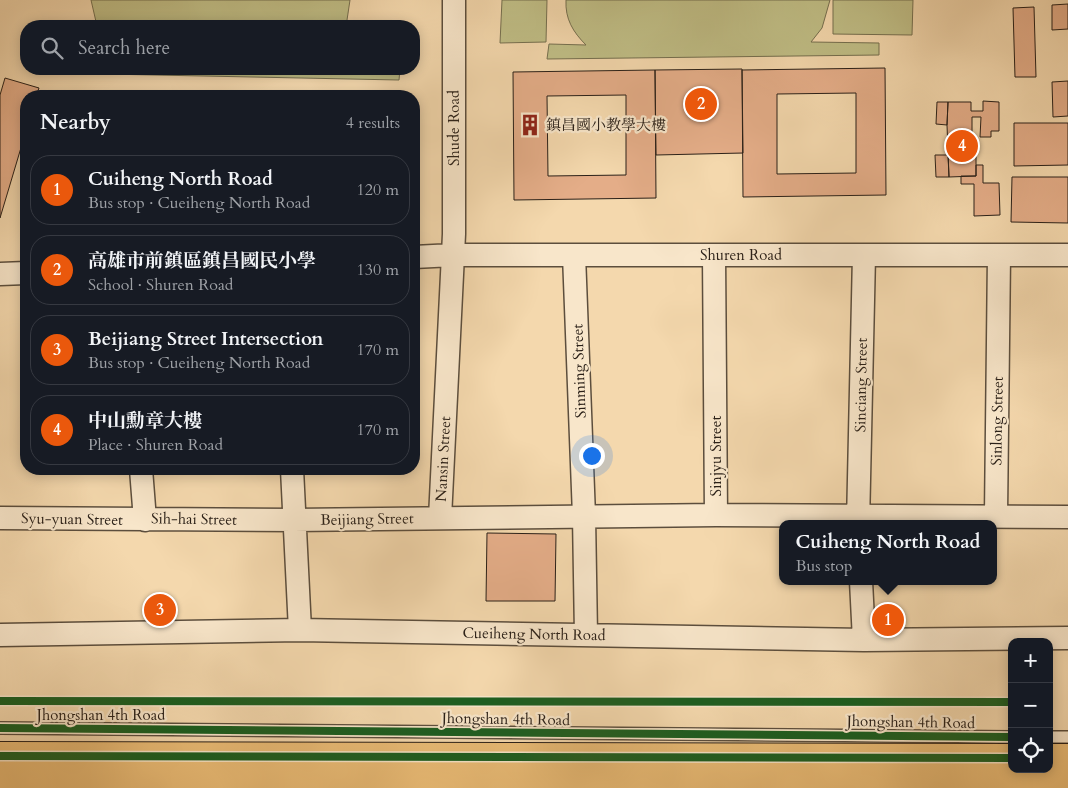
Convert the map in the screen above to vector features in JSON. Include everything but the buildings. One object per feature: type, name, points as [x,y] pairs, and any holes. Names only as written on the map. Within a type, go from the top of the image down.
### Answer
[{"type":"main road","points":[[0,756],[1008,758]]},
{"type":"main road","points":[[1053,758],[1068,758]]},
{"type":"main road","points":[[0,780],[1068,782]]},
{"type":"street","name":"Shude Road","points":[[453,255],[454,0]]},
{"type":"street","name":"Shuren Road","points":[[420,257],[453,255],[1068,255]]},
{"type":"street","name":"Nansin Street","points":[[453,255],[440,518],[584,516]]},
{"type":"street","name":"Sinming Street","points":[[574,255],[584,516],[586,635]]},
{"type":"street","name":"Sinjyu Street","points":[[714,255],[716,515],[858,520]]},
{"type":"street","name":"Sinciang Street","points":[[858,520],[864,255]]},
{"type":"street","name":"Sinlong Street","points":[[996,516],[999,255]]},
{"type":"street","points":[[0,274],[20,273]]},
{"type":"street","name":"Sih-hai Street","points":[[142,475],[144,520],[294,520]]},
{"type":"street","points":[[292,475],[300,630]]},
{"type":"street","points":[[584,516],[716,515]]},
{"type":"street","points":[[858,520],[996,516],[1068,517]]},
{"type":"street","name":"Syu-yuan Street","points":[[0,518],[144,520]]},
{"type":"street","name":"Beijiang Street","points":[[294,520],[440,518]]},
{"type":"street","points":[[861,585],[864,640]]},
{"type":"street","name":"Cueiheng North Road","points":[[0,635],[300,630],[864,640],[1068,638]]},
{"type":"lane","name":"Jhongshan 4th Road","points":[[0,728],[1008,737]]},
{"type":"lane","points":[[1053,737],[1068,737]]},
{"type":"shaded area","points":[[91,0],[350,0],[347,20],[96,20]]},
{"type":"shaded area","points":[[502,0],[547,0],[546,42],[500,43]]},
{"type":"shaded area","points":[[566,0],[830,0],[822,28],[811,42],[879,43],[879,55],[547,59],[549,44],[586,45],[577,35],[568,19]]},
{"type":"shaded area","points":[[833,0],[913,0],[912,35],[833,34]]},
{"type":"shaded area","points":[[154,75],[399,75],[399,80]]},
{"type":"cycle path","points":[[0,701],[1008,702]]},
{"type":"cycle path","points":[[0,728],[1008,737]]},
{"type":"cycle path","points":[[0,756],[1008,758]]},
{"type":"place","name":"高雄市前鎮區鎮昌國民小學","points":[[701,104]]},
{"type":"place","name":"鎮昌國小教學大樓","points":[[530,125]]},
{"type":"place","name":"中山勳章大樓","points":[[962,146]]},
{"type":"place","name":"Beijiang Street Intersection","points":[[160,610]]},
{"type":"place","name":"Cuiheng North Road","points":[[888,620]]}]
